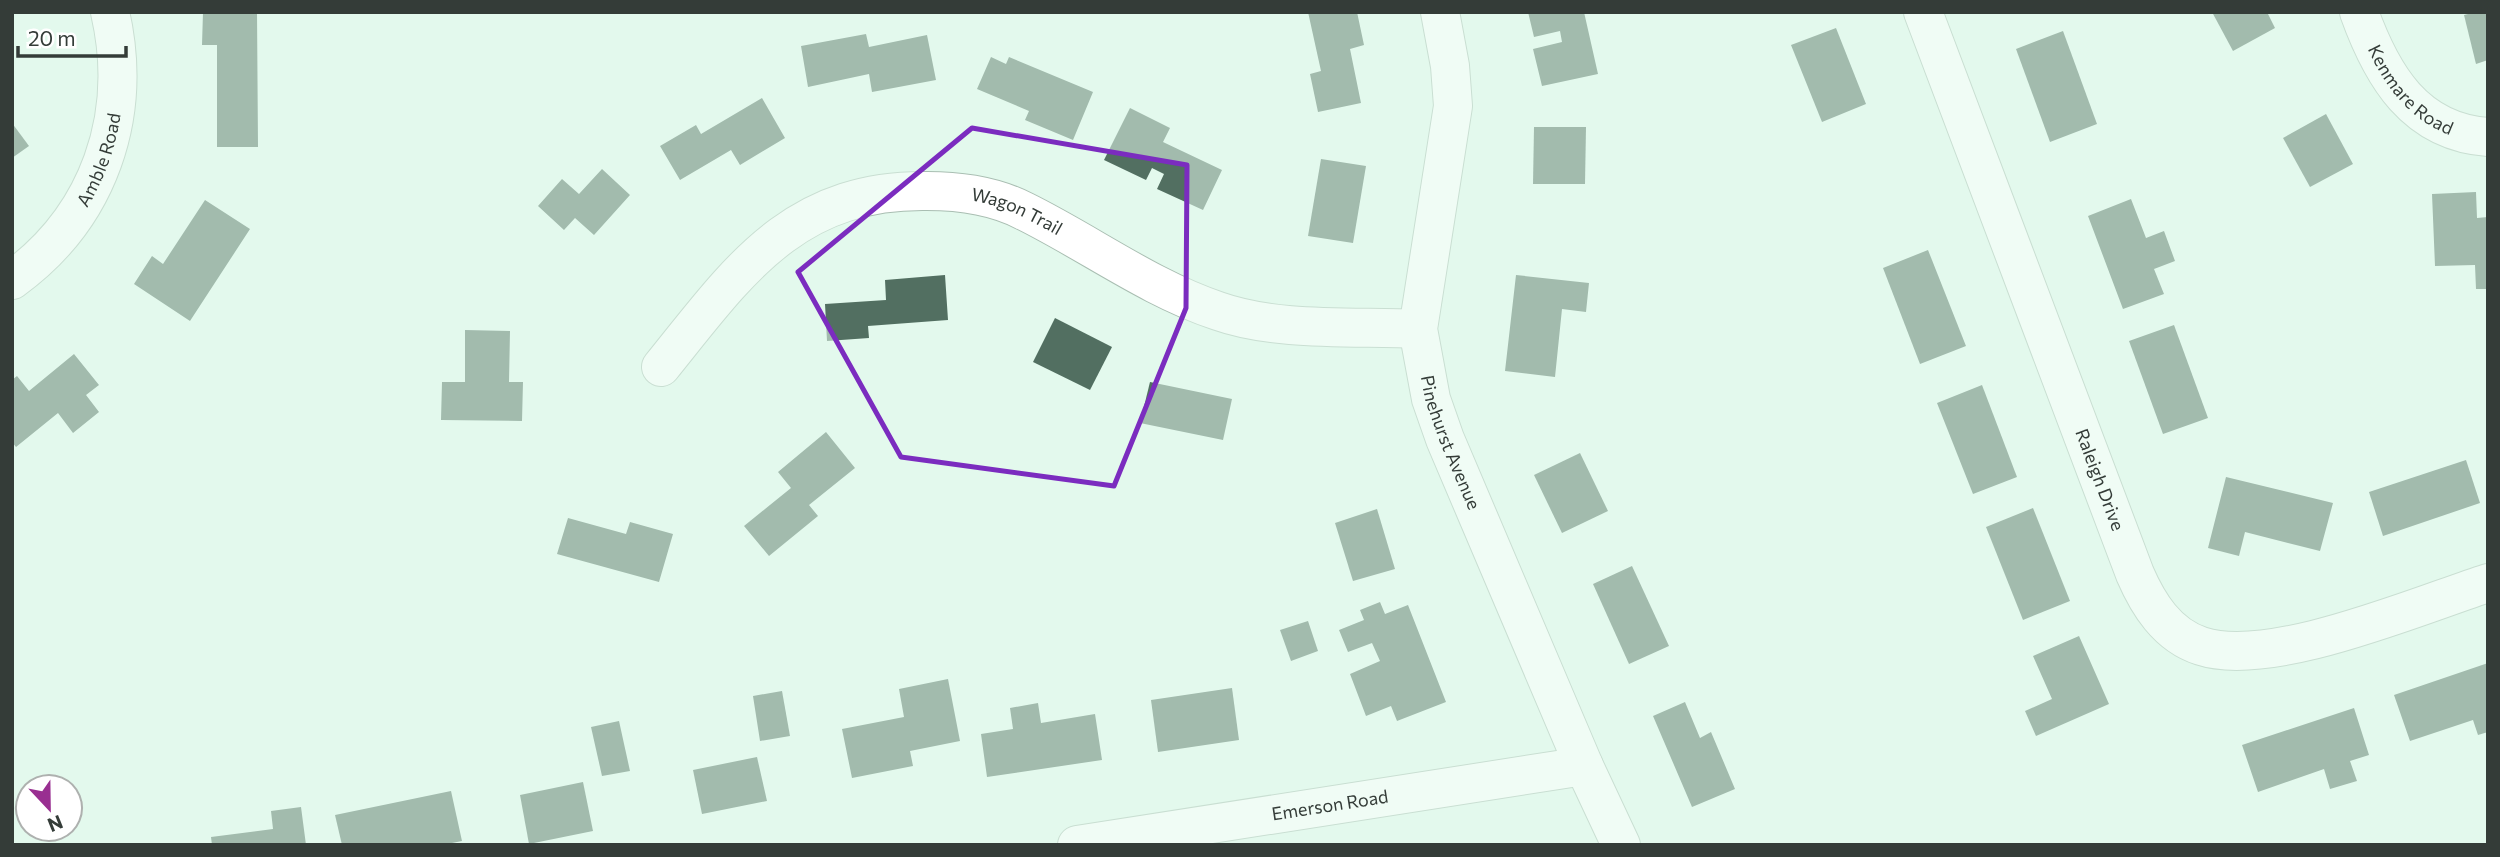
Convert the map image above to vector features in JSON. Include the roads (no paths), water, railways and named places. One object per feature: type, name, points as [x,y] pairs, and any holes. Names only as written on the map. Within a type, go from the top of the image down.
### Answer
[{"type":"street","name":"Amble Road","points":[[12,280],[35,264],[62,236],[85,203],[102,168],[113,130],[119,91],[118,52],[110,12]]},
{"type":"street","name":"Pinehurst Avenue","points":[[1440,12],[1450,66],[1453,106],[1418,329],[1432,399],[1445,439],[1584,766],[1621,845]]},
{"type":"street","name":"Raleigh Drive","points":[[1923,12],[2135,574],[2157,615],[2173,630],[2199,645],[2249,652],[2316,639],[2488,583]]},
{"type":"street","name":"Kenmare Road","points":[[2358,12],[2385,68],[2409,102],[2434,124],[2469,135],[2488,137]]},
{"type":"street","name":"Wagon Trail","points":[[661,367],[754,255],[788,228],[818,212],[855,198],[904,190],[945,191],[986,197],[1023,210],[1177,294],[1219,312],[1264,322],[1418,329]]},
{"type":"street","name":"Emerson Road","points":[[1077,845],[1584,766]]}]
